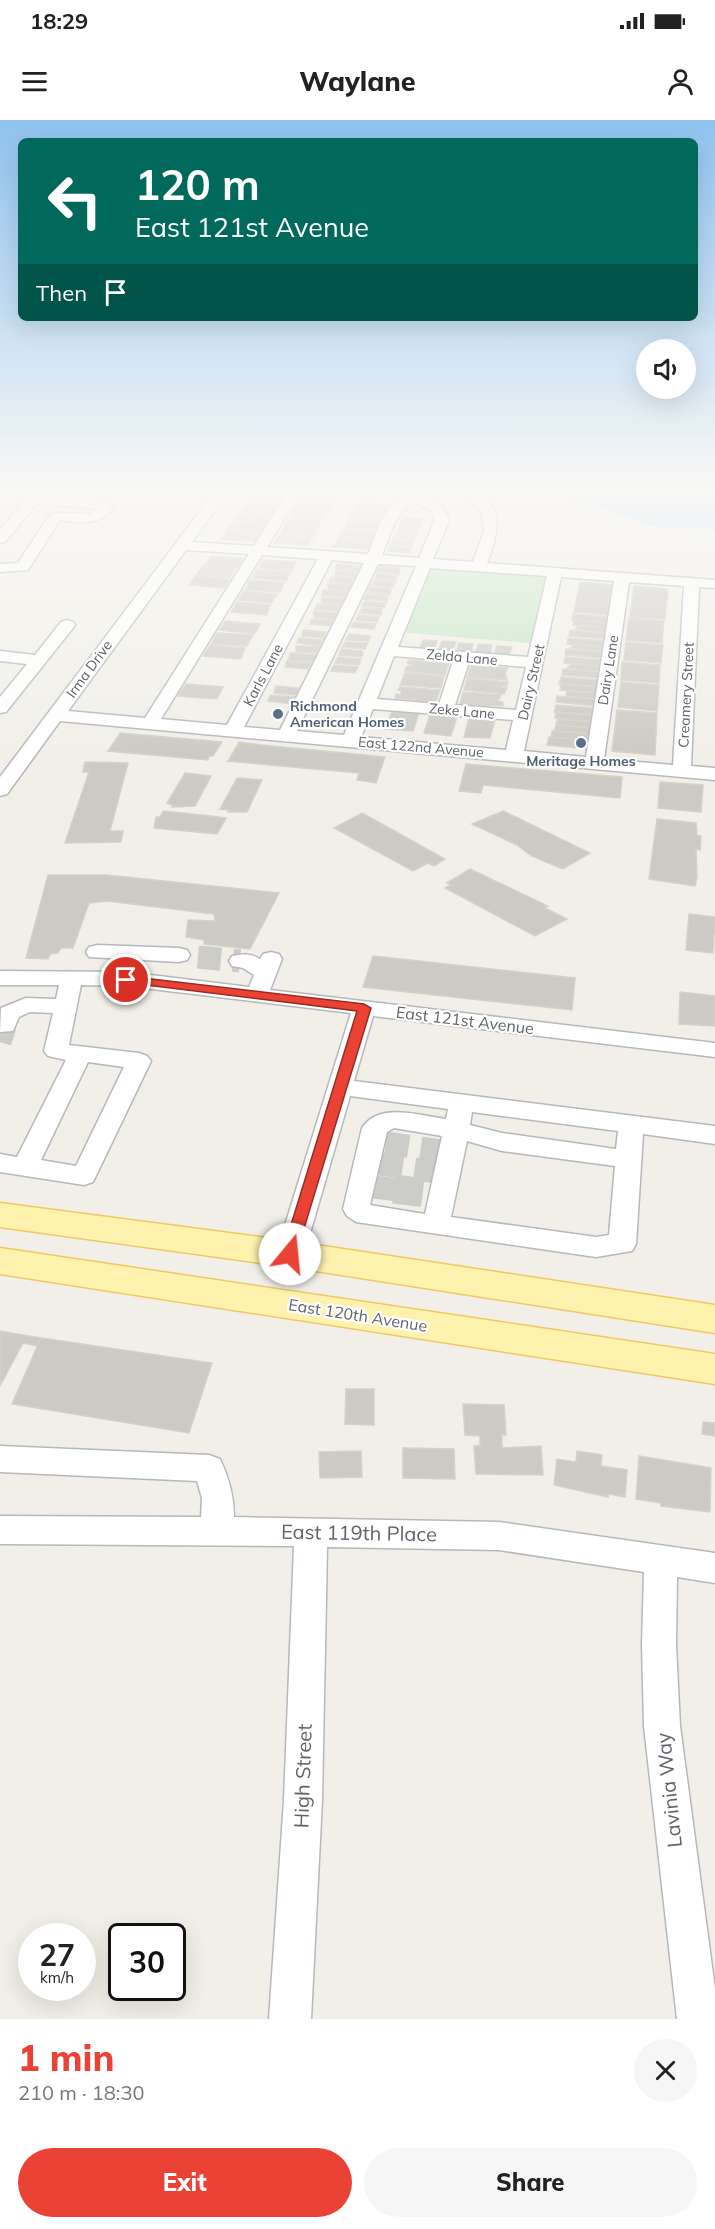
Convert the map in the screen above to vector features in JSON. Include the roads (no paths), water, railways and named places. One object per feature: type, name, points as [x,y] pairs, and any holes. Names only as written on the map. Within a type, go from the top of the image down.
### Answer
[{"type":"main road","points":[[0,1215],[290,1254],[715,1319]]},
{"type":"main road","name":"East 120th Avenue","points":[[0,1261],[715,1369]]},
{"type":"street","name":"Irma Drive","points":[[0,790],[155,579]]},
{"type":"street","points":[[150,723],[240,579]]},
{"type":"street","name":"Karls Lane","points":[[233,730],[315,579]]},
{"type":"street","points":[[286,735],[362,579]]},
{"type":"street","points":[[351,741],[418,579]]},
{"type":"street","name":"Dairy Street","points":[[514,755],[554,579]]},
{"type":"street","name":"Dairy Lane","points":[[594,763],[622,579]]},
{"type":"street","points":[[645,579],[715,584]]},
{"type":"street","name":"Creamery Street","points":[[682,771],[692,582]]},
{"type":"street","points":[[0,708],[67,625]]},
{"type":"street","name":"Zelda Lane","points":[[388,651],[536,663]]},
{"type":"street","points":[[0,656],[39,660]]},
{"type":"street","points":[[445,710],[463,657]]},
{"type":"street","name":"Zeke Lane","points":[[366,703],[523,716]]},
{"type":"street","name":"East 122nd Avenue","points":[[56,715],[715,774]]},
{"type":"street","points":[[97,951],[189,956],[166,984]]},
{"type":"street","points":[[240,961],[268,966],[257,995]]},
{"type":"street","name":"East 121st Avenue","points":[[0,978],[126,980],[166,984],[715,1050]]},
{"type":"street","points":[[0,1163],[84,1176],[139,1061],[56,1051],[71,979]]},
{"type":"street","points":[[5,1026],[9,1013],[26,1005],[65,1006]]},
{"type":"street","points":[[290,1254],[364,1008]]},
{"type":"street","points":[[25,1167],[81,1053]]},
{"type":"street","points":[[340,1087],[715,1135]]},
{"type":"street","points":[[436,1225],[446,1155],[462,1103]]},
{"type":"street","points":[[629,1159],[502,1142],[446,1155],[394,1120],[381,1123],[375,1128],[373,1164],[355,1205],[359,1213],[436,1225],[596,1247],[622,1244],[629,1159],[631,1125]]},
{"type":"street","points":[[0,1460],[209,1468],[218,1498],[217,1531]]},
{"type":"street","name":"East 119th Place","points":[[0,1530],[500,1536],[715,1568]]},
{"type":"street","name":"High Street","points":[[290,2019],[303,1800],[311,1532]]},
{"type":"street","name":"Lavinia Way","points":[[661,1559],[659,1645],[662,1726],[698,2019]]},
{"type":"tunnel","points":[[198,957],[240,961]]},
{"type":"tunnel","points":[[0,1042],[5,1026]]},
{"type":"tunnel","points":[[386,1143],[441,1151]]},
{"type":"tunnel","points":[[380,1164],[437,1172]]},
{"type":"tunnel","points":[[374,1187],[407,1191]]},
{"type":"tunnel","points":[[394,1189],[442,1195]]},
{"type":"place","name":"Richmond American Homes","points":[[278,714]]},
{"type":"place","name":"Meritage Homes","points":[[581,743]]}]
